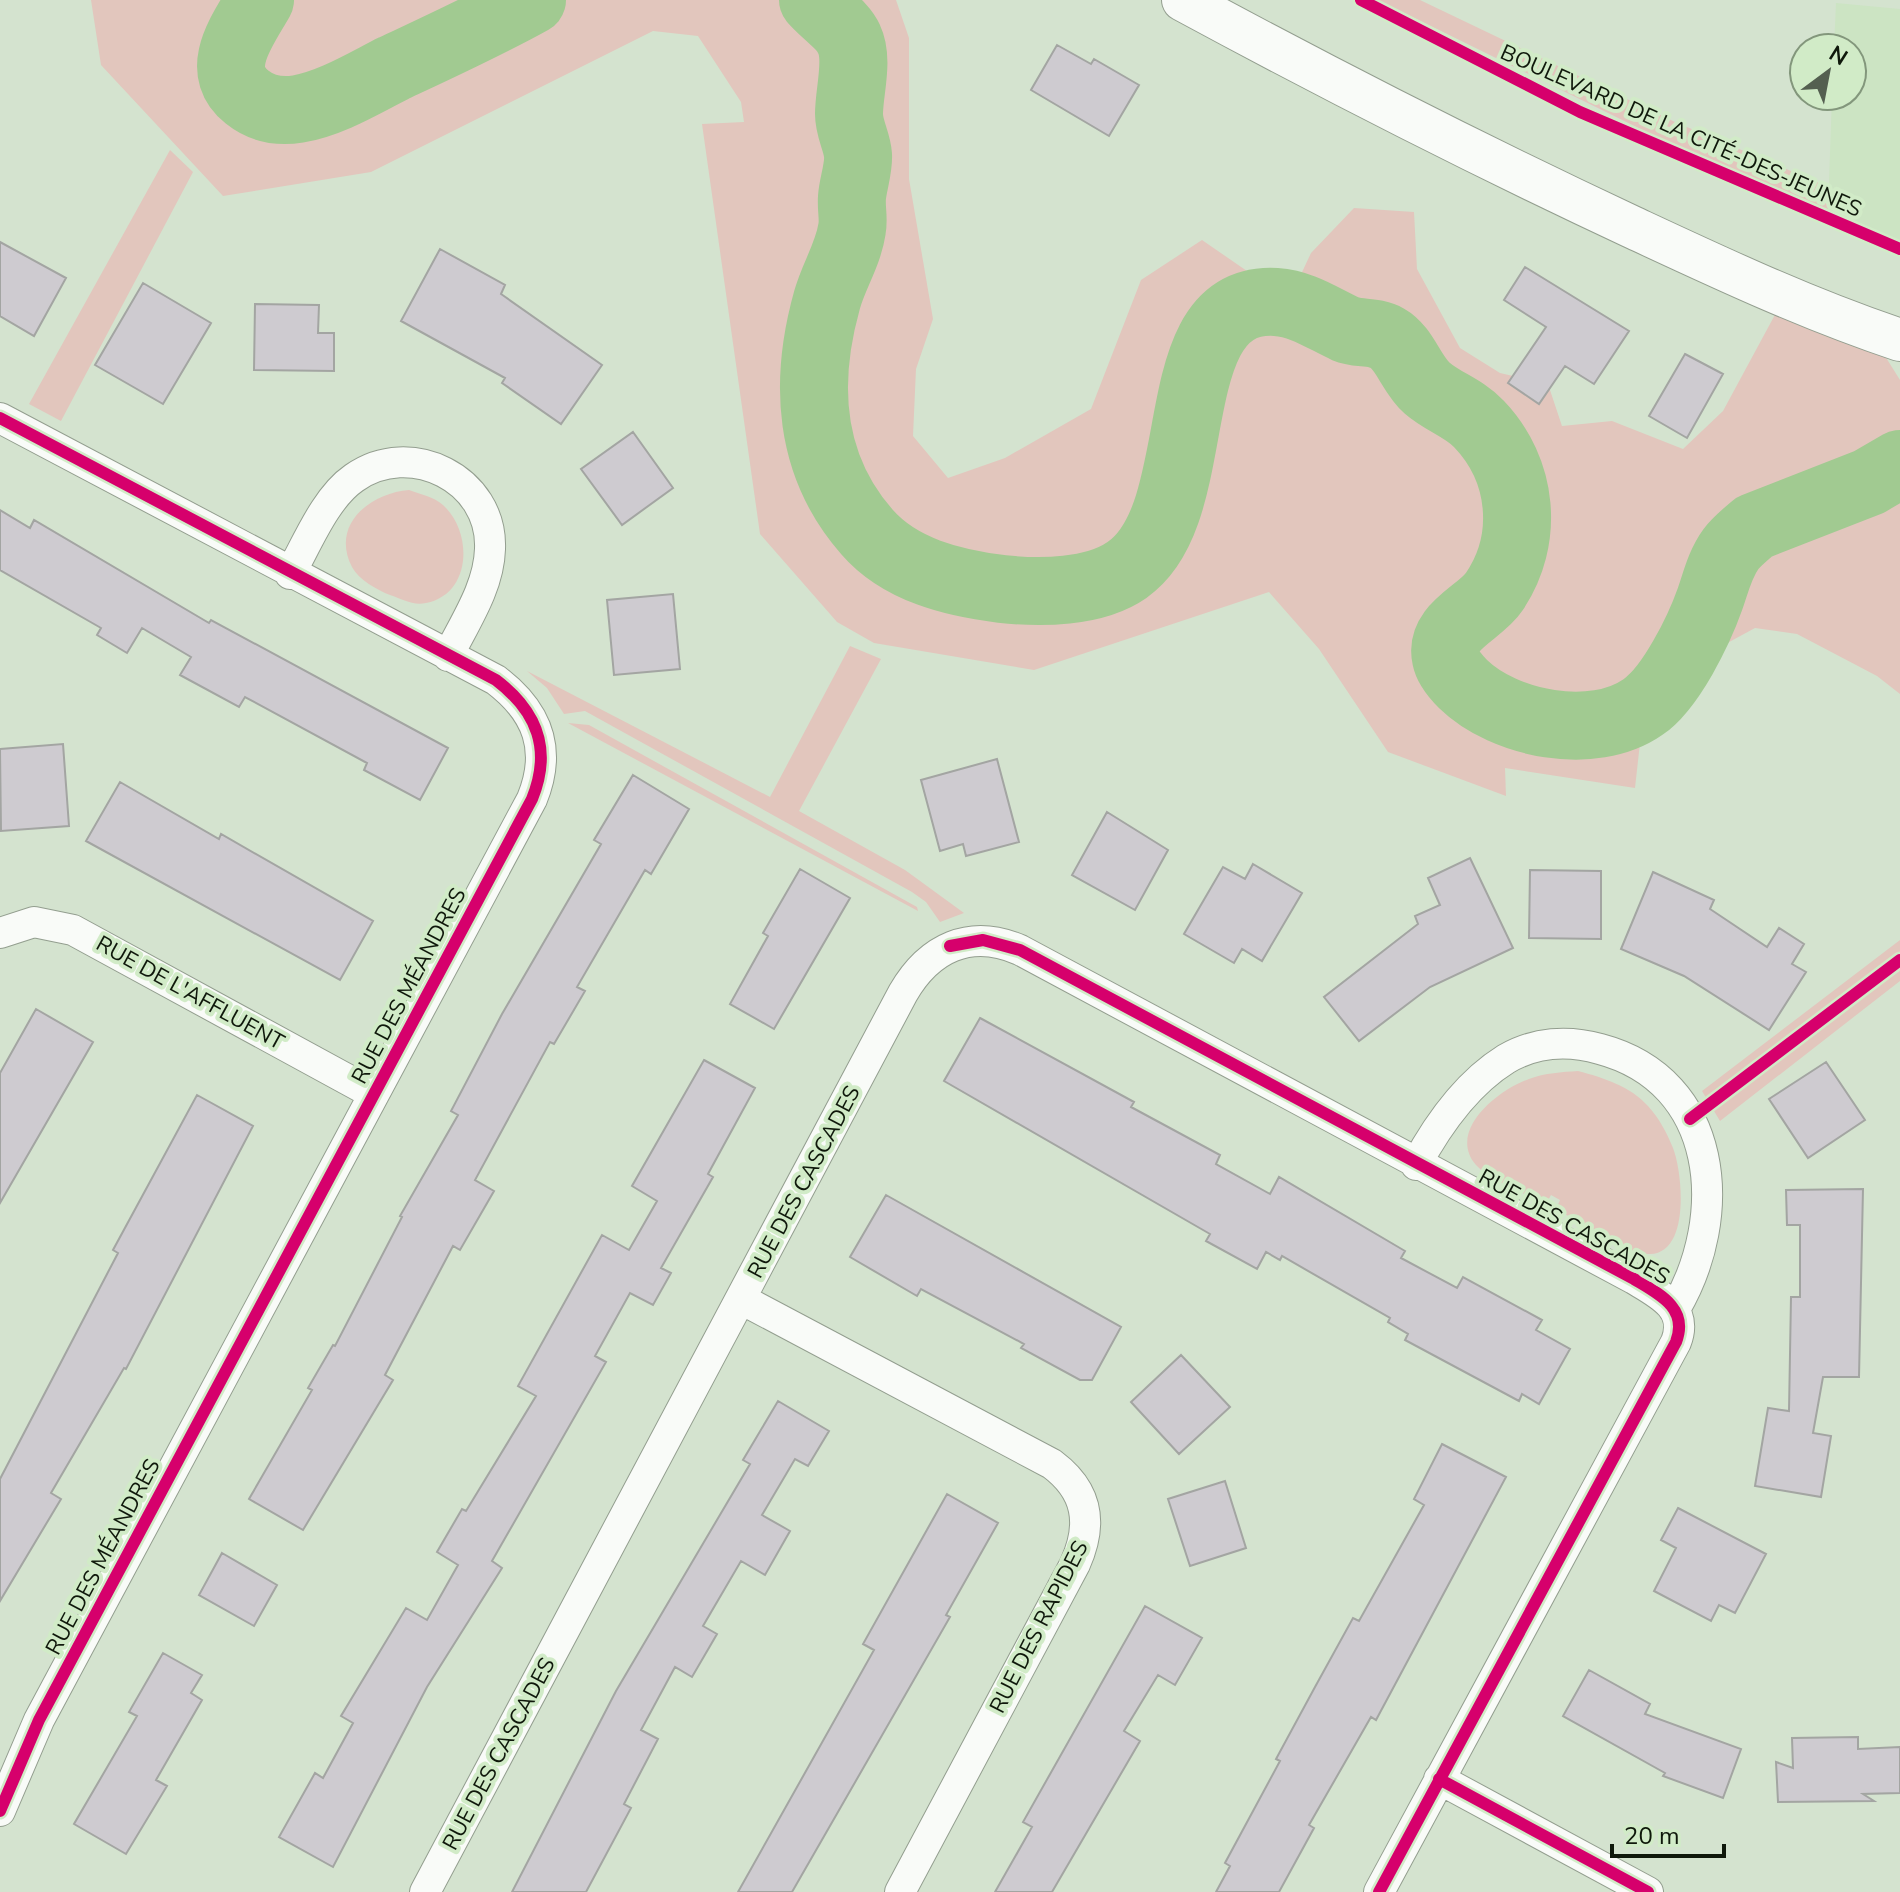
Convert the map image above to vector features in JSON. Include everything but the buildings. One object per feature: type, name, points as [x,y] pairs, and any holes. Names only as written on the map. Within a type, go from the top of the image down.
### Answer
[{"type":"main road","points":[[1183,0],[1500,166],[1781,298],[1900,340]]},
{"type":"street","name":"RUE DES MÉANDRES","points":[[0,418],[290,574],[496,680],[523,704],[538,730],[543,759],[532,799],[33,1732],[0,1811]]},
{"type":"street","points":[[290,574],[333,500],[354,478],[384,464],[404,462],[434,467],[452,475],[475,495],[482,509],[491,545],[484,583],[448,656]]},
{"type":"street","name":"RUE DE L'AFFLUENT","points":[[0,933],[34,922],[73,930],[374,1094]]},
{"type":"street","name":"RUE DES CASCADES","points":[[425,1892],[910,981],[935,954],[972,939],[1020,950],[1416,1165],[1634,1279],[1675,1309],[1681,1327],[1676,1342],[1379,1892]]},
{"type":"street","name":"RUE DES CASCADES","points":[[1416,1165],[1446,1115],[1486,1073],[1508,1057],[1556,1043],[1582,1044],[1631,1060],[1653,1072],[1676,1097],[1694,1127],[1702,1151],[1708,1208],[1705,1241],[1695,1271],[1675,1309]]},
{"type":"street","name":"RUE DES RAPIDES","points":[[741,1299],[1044,1459],[1074,1484],[1087,1516],[1086,1532],[1075,1564],[900,1892]]},
{"type":"street","points":[[1439,1779],[1648,1892]]},
{"type":"shaded area","points":[[91,0],[896,0],[909,38],[909,179],[933,319],[916,369],[913,436],[948,478],[1005,458],[1091,409],[1141,280],[1202,240],[1289,300],[1311,253],[1354,208],[1414,212],[1417,269],[1460,348],[1500,373],[1548,384],[1562,426],[1612,421],[1683,449],[1723,411],[1777,311],[1880,348],[1900,380],[1900,694],[1877,676],[1797,634],[1755,628],[1696,660],[1644,707],[1635,788],[1505,768],[1506,796],[1388,752],[1319,649],[1269,592],[1034,670],[874,643],[837,622],[760,534],[702,124],[744,122],[741,102],[698,36],[653,31],[371,172],[223,196],[101,65]]},
{"type":"shaded area","points":[[1378,0],[1420,0],[1675,122],[1829,187],[1828,210],[1663,140]]},
{"type":"shaded area","points":[[1836,3],[1900,9],[1900,244],[1828,210],[1831,112],[1868,112],[1868,32],[1835,32]]},
{"type":"shaded area","points":[[170,150],[193,172],[61,421],[29,404]]},
{"type":"shaded area","points":[[409,490],[443,505],[453,517],[463,546],[460,575],[452,588],[441,597],[421,604],[403,600],[369,584],[355,572],[347,551],[346,537],[350,525],[368,504],[395,492]]},
{"type":"shaded area","points":[[850,646],[881,659],[799,811],[905,870],[964,913],[940,922],[926,902],[912,892],[585,711],[564,714],[547,688],[527,671],[770,797]]},
{"type":"shaded area","points":[[568,723],[589,725],[917,907],[918,911]]},
{"type":"shaded area","points":[[1900,940],[1900,981],[1720,1121],[1702,1091]]},
{"type":"shaded area","points":[[1578,1071],[1607,1080],[1633,1093],[1652,1111],[1668,1137],[1677,1160],[1681,1193],[1677,1227],[1672,1241],[1663,1250],[1640,1253],[1616,1243],[1556,1209],[1560,1200],[1551,1195],[1546,1204],[1491,1177],[1476,1165],[1468,1152],[1472,1125],[1480,1113],[1504,1092],[1535,1077]]},
{"type":"waterway","points":[[260,0],[234,49],[232,74],[247,97],[265,107],[284,110],[311,106],[335,97],[532,0]]},
{"type":"waterway","points":[[813,0],[842,29],[852,47],[849,114],[858,160],[852,197],[853,225],[830,291],[815,361],[816,422],[822,451],[847,506],[880,545],[911,565],[946,578],[983,586],[1050,591],[1099,583],[1127,570],[1153,541],[1169,502],[1199,368],[1214,333],[1239,309],[1286,303],[1351,331],[1377,334],[1393,342],[1427,388],[1479,424],[1505,462],[1513,483],[1516,505],[1517,528],[1513,550],[1494,592],[1449,637],[1445,647],[1450,669],[1480,698],[1525,718],[1550,724],[1600,724],[1623,718],[1643,707],[1674,673],[1705,612],[1724,561],[1739,540],[1754,527],[1869,482],[1900,464]]},
{"type":"cycle path","name":"BOULEVARD DE LA CITÉ-DES-JEUNES","points":[[1361,0],[1580,112],[1900,249]]},
{"type":"cycle path","points":[[0,418],[496,680],[522,705],[531,719],[537,733],[541,764],[532,799],[39,1720],[0,1811]]},
{"type":"cycle path","points":[[950,946],[983,940],[1020,950],[1634,1279],[1662,1297],[1675,1311],[1679,1330],[1676,1342],[1379,1892]]},
{"type":"cycle path","points":[[1690,1119],[1900,960]]},
{"type":"cycle path","points":[[1439,1779],[1648,1892]]}]
